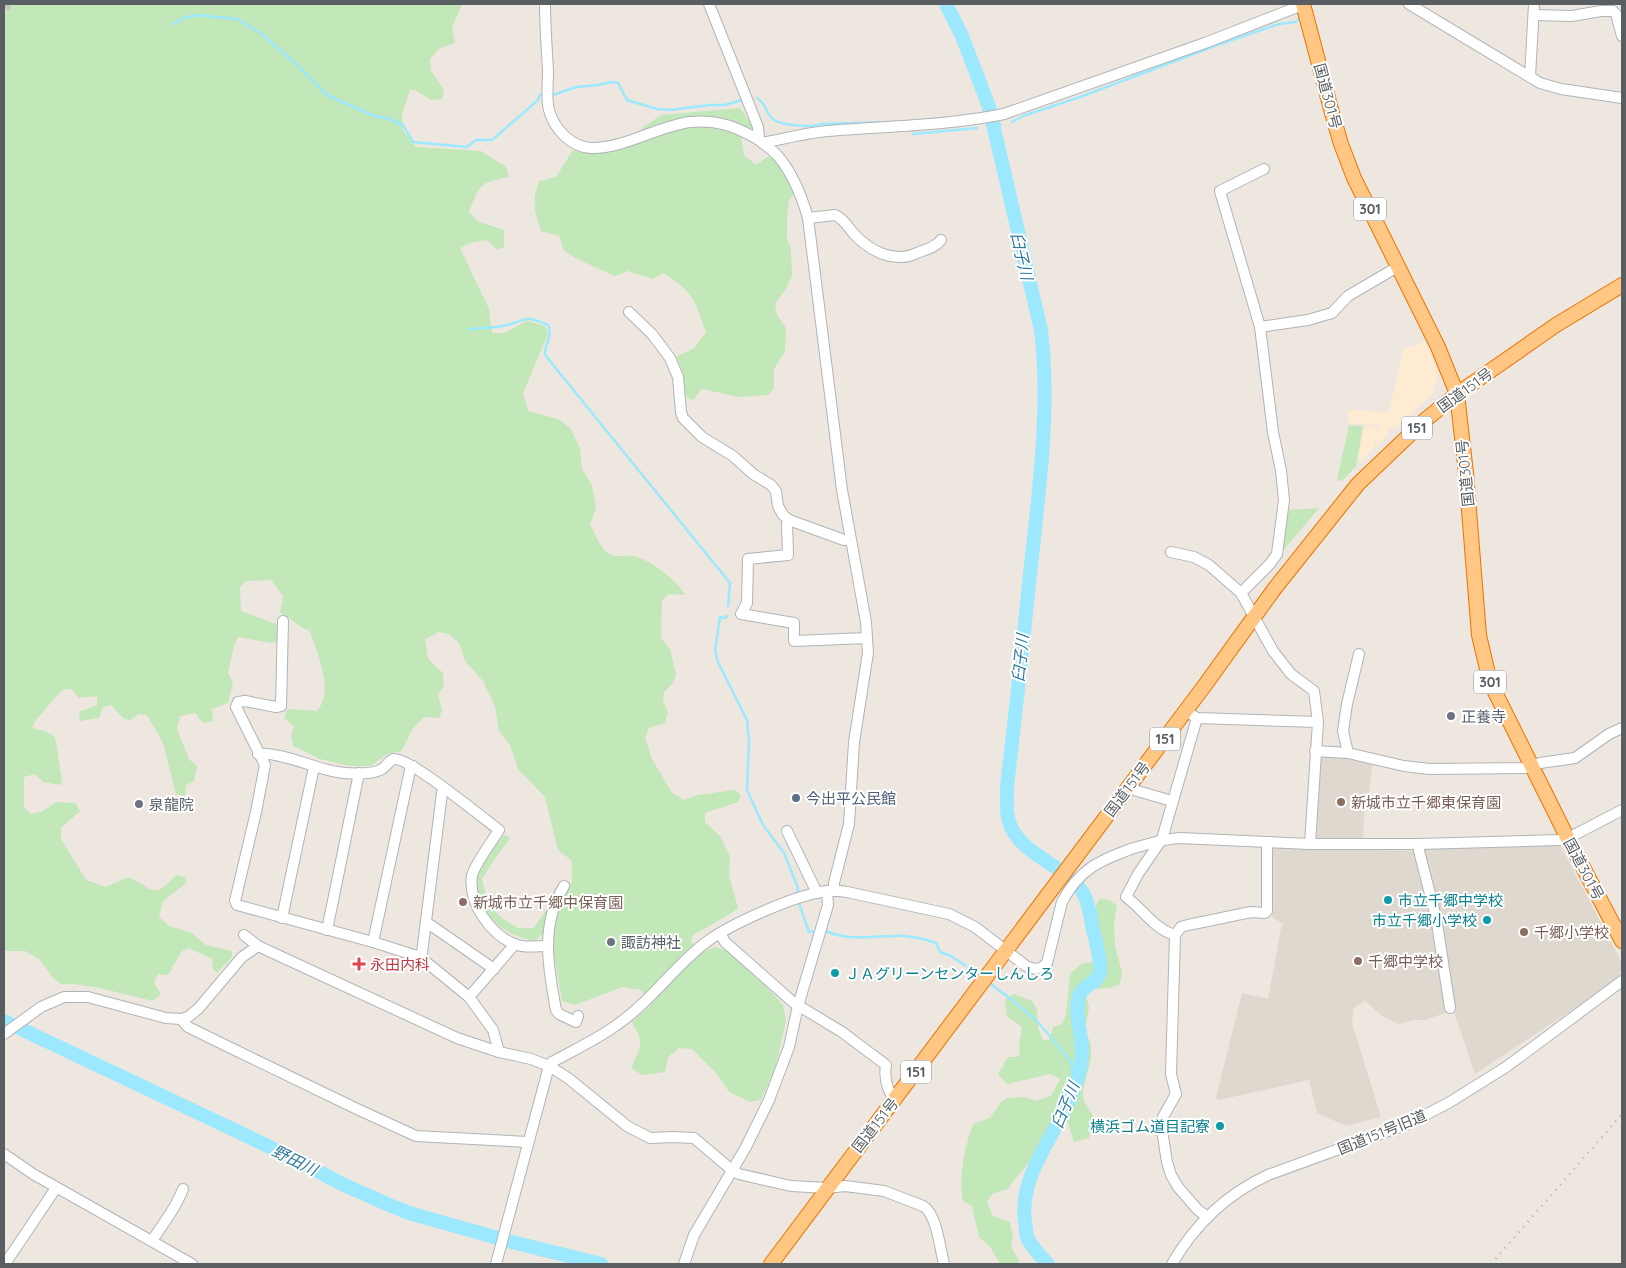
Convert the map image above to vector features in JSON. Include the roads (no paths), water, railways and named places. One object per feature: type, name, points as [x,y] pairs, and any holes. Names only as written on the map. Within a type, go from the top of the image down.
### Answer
[{"type":"highway","name":"国道301号","points":[[1303,7],[1341,144],[1354,178],[1438,347],[1457,394],[1466,473],[1479,635],[1484,659],[1496,696],[1622,941]]},
{"type":"highway","name":"国道151号","points":[[771,1264],[1128,788],[1191,714],[1275,588],[1358,484],[1424,421],[1457,394],[1556,325],[1622,285]]},
{"type":"street","points":[[496,1264],[548,1066],[619,1024],[645,1002],[704,944],[720,933],[768,910],[826,891],[834,883],[849,824],[854,742],[868,653],[866,622],[850,540],[830,410],[808,218],[795,183],[778,156],[760,141],[737,128],[723,123],[707,121],[682,124],[608,146],[591,148],[579,145],[566,137],[555,126],[548,108],[545,4]]},
{"type":"street","points":[[709,4],[758,127],[760,141]]},
{"type":"street","points":[[1409,4],[1540,83],[1561,89],[1622,98]]},
{"type":"street","points":[[1530,77],[1534,4]]},
{"type":"street","points":[[760,141],[825,131],[905,127],[983,119],[1205,43],[1295,8],[1303,7]]},
{"type":"street","points":[[1534,15],[1572,16],[1613,11],[1616,14],[1622,36]]},
{"type":"street","points":[[1241,593],[1270,564],[1277,554],[1284,500],[1273,432],[1260,327],[1220,191],[1264,169]]},
{"type":"street","points":[[808,218],[835,215],[845,222],[860,240],[887,257],[894,258],[914,255],[936,246],[941,240]]},
{"type":"street","points":[[1260,327],[1308,320],[1332,313],[1348,296],[1398,266]]},
{"type":"street","points":[[629,312],[652,334],[670,358],[678,377],[683,418],[702,437],[733,456],[753,474],[771,485],[776,491],[778,506],[783,515],[789,520],[844,540],[850,540]]},
{"type":"street","points":[[789,520],[787,524],[788,555],[748,559],[747,603],[741,614],[794,623],[794,641],[867,638]]},
{"type":"street","points":[[1171,552],[1194,558],[1209,565],[1241,593],[1273,651],[1291,674],[1314,691],[1318,722],[1310,844]]},
{"type":"street","points":[[283,621],[281,706],[276,707],[245,701],[238,702],[236,706],[264,765],[256,812],[235,901],[237,905],[373,942],[420,957],[469,997],[493,1030],[499,1052]]},
{"type":"street","points":[[1348,753],[1343,731],[1347,704],[1359,654]]},
{"type":"street","points":[[1175,935],[1151,920],[1136,904],[1126,897],[1138,874],[1162,839],[1191,714],[1318,722]]},
{"type":"street","points":[[1315,750],[1348,753],[1404,766],[1430,769],[1462,770],[1533,767],[1540,763],[1574,758],[1609,734],[1622,728]]},
{"type":"street","points":[[258,754],[268,753],[334,772],[359,773],[382,769],[393,759],[398,759],[413,766],[499,830],[474,868],[472,875],[471,894],[486,921],[494,930],[514,944],[520,946],[547,946]]},
{"type":"street","points":[[373,942],[410,770],[413,766]]},
{"type":"street","points":[[282,918],[314,767]]},
{"type":"street","points":[[327,930],[359,773]]},
{"type":"street","points":[[1128,788],[1172,801]]},
{"type":"street","points":[[420,957],[444,789]]},
{"type":"street","points":[[826,891],[949,914],[975,927],[1034,970],[1042,968],[1048,963],[1059,914],[1067,894],[1081,877],[1098,862],[1162,839],[1180,838],[1310,844],[1418,844],[1559,840],[1622,810]]},
{"type":"street","points":[[684,1264],[694,1235],[733,1171],[768,1100],[789,1047],[798,1006],[828,905],[826,891],[787,831]]},
{"type":"street","points":[[1207,1217],[1197,1209],[1171,1175],[1162,1129],[1163,1117],[1176,1094],[1171,1074],[1175,935],[1181,927],[1188,925],[1251,912],[1265,913],[1268,911],[1267,842]]},
{"type":"street","points":[[1418,844],[1436,917],[1450,1008]]},
{"type":"street","points":[[564,886],[553,906],[547,946],[549,971],[556,1010],[559,1014],[576,1022],[578,1016]]},
{"type":"street","points":[[426,924],[429,924],[494,969]]},
{"type":"street","points":[[720,933],[725,942],[798,1006],[842,1032],[886,1065],[884,1078],[891,1096],[895,1100]]},
{"type":"street","points":[[244,935],[258,946],[457,1038],[499,1052],[531,1059],[548,1066],[564,1074],[627,1126],[650,1138],[694,1138],[733,1171],[740,1174],[791,1186],[827,1188],[845,1186],[884,1191],[929,1210],[934,1222],[944,1264]]},
{"type":"street","points":[[469,997],[514,944]]},
{"type":"street","points":[[5,1033],[41,1007],[64,997],[88,997],[166,1018],[181,1019],[188,1017],[198,1009],[242,957],[258,946]]},
{"type":"street","name":"国道151号旧道","points":[[1172,1264],[1196,1229],[1207,1217],[1250,1184],[1277,1172],[1410,1123],[1450,1102],[1528,1052],[1622,981]]},
{"type":"street","points":[[181,1019],[188,1027],[203,1035],[416,1136],[528,1142]]},
{"type":"street","points":[[4,1154],[56,1188],[188,1263]]},
{"type":"street","points":[[5,1264],[56,1188]]},
{"type":"street","points":[[152,1241],[175,1209],[183,1189]]},
{"type":"waterway","name":"臼子川","points":[[946,4],[962,36],[989,107],[1041,330],[1044,358],[1045,387],[1041,472],[1007,786],[1008,815],[1010,826],[1020,840],[1038,856],[1068,876],[1083,893],[1090,911],[1100,961],[1099,976],[1083,990],[1078,999],[1078,1018],[1082,1048],[1079,1072],[1069,1102],[1034,1168],[1025,1203],[1027,1237],[1048,1264]]},
{"type":"waterway","points":[[173,24],[184,18],[196,15],[237,19],[259,32],[295,63],[327,95],[374,116],[387,118],[403,125],[413,142],[467,147],[476,140],[492,140],[538,100],[543,93]]},
{"type":"waterway","points":[[1012,122],[1023,116],[1080,97],[1220,44],[1279,24],[1296,22],[1300,17]]},
{"type":"waterway","points":[[553,95],[576,87],[611,82],[618,83],[627,100],[657,109],[670,110],[725,105],[742,100]]},
{"type":"waterway","points":[[757,98],[774,120],[790,125],[811,126],[820,124],[895,122]]},
{"type":"waterway","name":"臼子川","points":[[987,126],[1000,125]]},
{"type":"waterway","points":[[913,134],[977,128]]},
{"type":"waterway","points":[[468,329],[503,326],[526,319],[548,325],[550,334],[545,355],[730,583],[728,606]]},
{"type":"waterway","points":[[727,616],[725,618],[720,617],[715,651],[718,662],[747,720],[749,742],[747,790],[763,825],[784,853],[798,888],[797,894]]},
{"type":"waterway","points":[[799,903],[809,932],[817,931]]},
{"type":"waterway","points":[[826,931],[850,937],[898,936],[926,940],[936,943],[940,952],[951,956],[966,966]]},
{"type":"waterway","points":[[989,983],[1036,1020],[1054,1041],[1071,1062],[1075,1086]]},
{"type":"waterway","name":"野田川","points":[[4,1021],[289,1156],[342,1184],[409,1213],[512,1242],[601,1264]]},
{"type":"tunnel","points":[[4,8],[6,4]]},
{"type":"railway","points":[[1491,1264],[1622,1114]]},
{"type":"place","name":"正養寺","points":[[1451,716]]},
{"type":"place","name":"今出平公民館","points":[[796,798]]},
{"type":"place","name":"新城市立千郷東保育園","points":[[1341,802]]},
{"type":"place","name":"泉龍院","points":[[139,804]]},
{"type":"place","name":"市立千郷中学校","points":[[1388,900]]},
{"type":"place","name":"新城市立千郷中保育園","points":[[463,902]]},
{"type":"place","name":"市立千郷小学校","points":[[1487,920]]},
{"type":"place","name":"千郷小学校","points":[[1524,932]]},
{"type":"place","name":"諏訪神社","points":[[611,942]]},
{"type":"place","name":"千郷中学校","points":[[1358,961]]},
{"type":"place","name":"永田内科","points":[[359,964]]},
{"type":"place","name":"ＪＡグリーンセンターしんしろ","points":[[835,973]]},
{"type":"place","name":"横浜ゴム道目記寮","points":[[1220,1126]]}]
